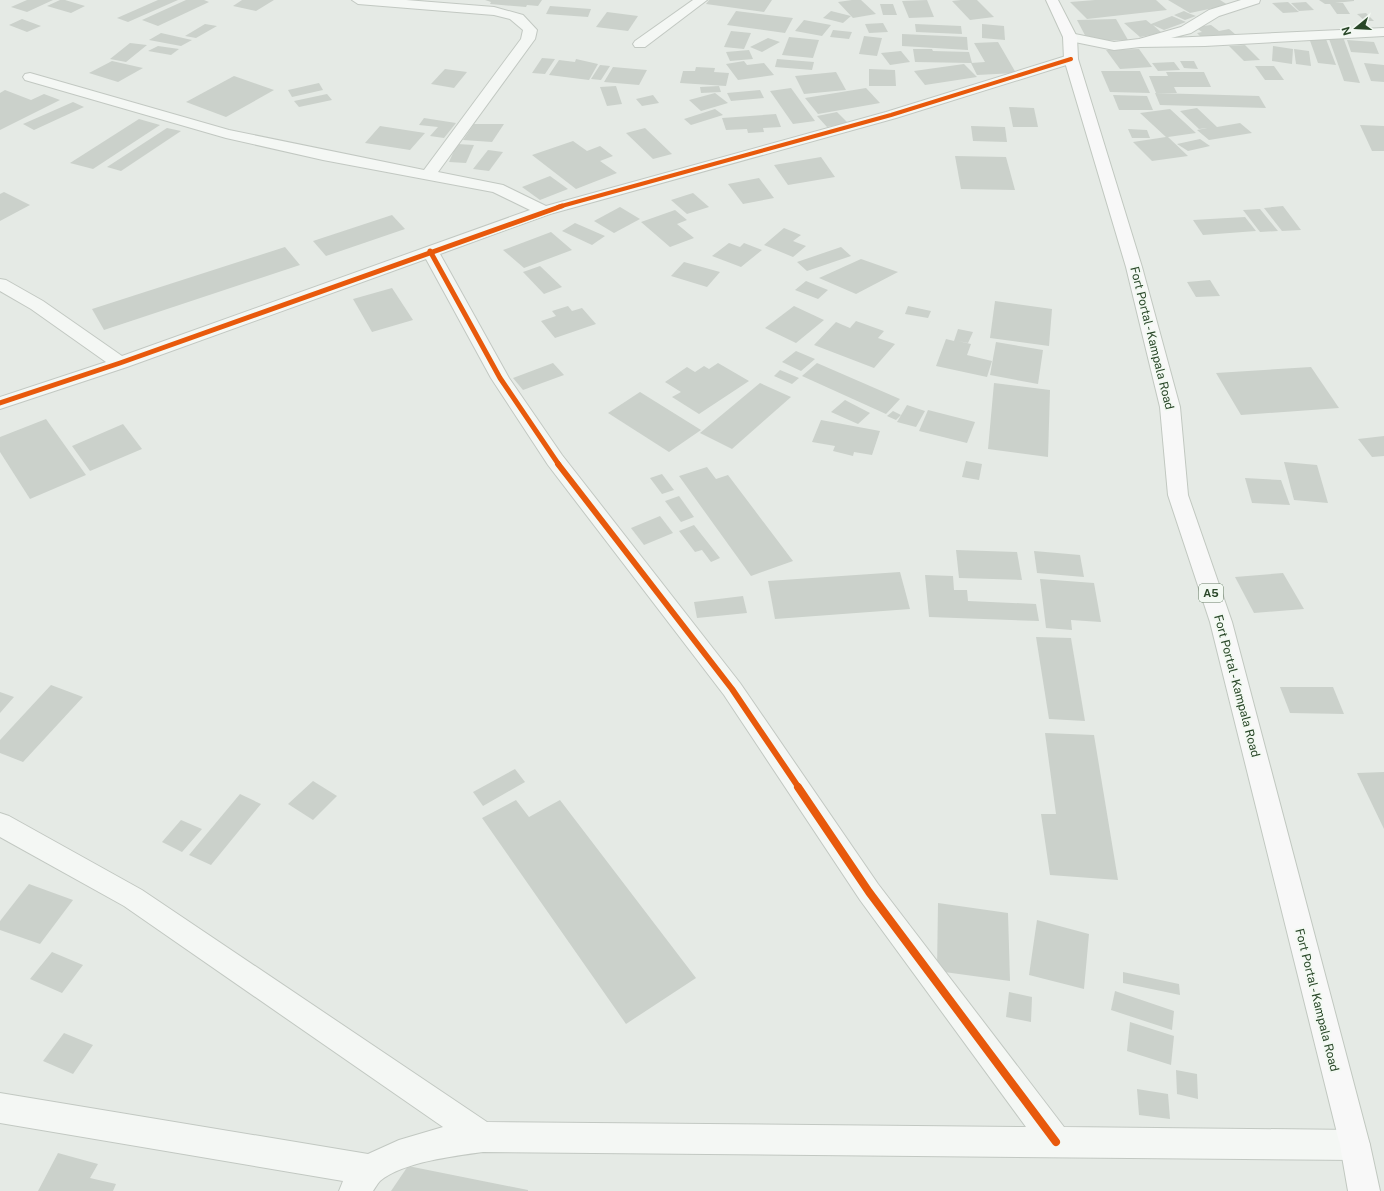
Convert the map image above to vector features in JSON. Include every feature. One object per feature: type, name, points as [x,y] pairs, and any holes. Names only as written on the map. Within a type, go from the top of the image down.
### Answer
[{"type":"main road","name":"Fort Portal - Kampala Road","points":[[1052,0],[1070,37],[1071,59],[1134,267],[1170,407],[1178,495],[1221,622],[1355,1145],[1364,1191]]},
{"type":"street","points":[[358,0],[494,11],[511,14],[525,22],[530,30],[528,40],[429,174]]},
{"type":"street","points":[[640,44],[701,0]]},
{"type":"street","points":[[1140,43],[1186,30],[1214,13],[1254,0]]},
{"type":"street","points":[[1070,37],[1114,46],[1140,43],[1205,42],[1384,32]]},
{"type":"street","points":[[0,403],[120,363],[544,211],[891,115],[1071,59]]},
{"type":"street","points":[[30,77],[226,134],[322,155],[497,188],[544,211]]},
{"type":"street","points":[[430,251],[500,378],[555,460],[732,689],[868,892],[1056,1142]]},
{"type":"street","points":[[0,284],[37,305],[120,363]]},
{"type":"street","points":[[0,824],[133,898],[483,1137]]},
{"type":"street","points":[[0,1108],[362,1180],[399,1155],[439,1143],[483,1137],[1355,1145]]},
{"type":"building","points":[[27,0],[53,0],[27,12],[11,7]]},
{"type":"building","points":[[60,0],[85,6],[71,13],[47,6]]},
{"type":"building","points":[[158,0],[178,0],[128,22],[117,18]]},
{"type":"building","points":[[186,0],[204,0],[209,2],[158,26],[142,20]]},
{"type":"building","points":[[242,0],[274,0],[256,11],[233,6]]},
{"type":"building","points":[[485,0],[542,0],[538,6],[527,5],[526,7],[490,4],[491,2]]},
{"type":"building","points":[[709,0],[772,0],[764,12],[706,4]]},
{"type":"building","points":[[861,0],[876,14],[853,18],[838,2]]},
{"type":"building","points":[[927,0],[934,17],[909,18],[902,1]]},
{"type":"building","points":[[977,0],[994,17],[970,20],[952,1]]},
{"type":"building","points":[[1095,0],[1156,0],[1167,10],[1087,19],[1070,2]]},
{"type":"building","points":[[1168,0],[1220,0],[1228,5],[1190,13]]},
{"type":"building","points":[[1319,0],[1354,1],[1335,3],[1343,3],[1350,14],[1337,14],[1330,4],[1325,4]]},
{"type":"building","points":[[1288,2],[1299,12],[1283,13],[1272,3]]},
{"type":"building","points":[[1306,2],[1314,10],[1299,11],[1291,3]]},
{"type":"building","points":[[880,4],[893,4],[897,15],[883,15]]},
{"type":"building","points":[[550,6],[591,9],[588,17],[546,14]]},
{"type":"building","points":[[736,11],[793,18],[785,33],[727,25]]},
{"type":"building","points":[[831,11],[851,16],[843,23],[823,18]]},
{"type":"building","points":[[1184,11],[1196,16],[1185,20],[1174,15]]},
{"type":"building","points":[[607,12],[638,16],[628,31],[596,27]]},
{"type":"building","points":[[1366,13],[1374,21],[1365,21],[1357,14]]},
{"type":"building","points":[[1172,16],[1186,22],[1164,30],[1153,25],[1162,33],[1140,37],[1124,23],[1146,20],[1151,24]]},
{"type":"building","points":[[22,19],[41,26],[27,32],[9,25]]},
{"type":"building","points":[[1116,19],[1128,40],[1088,41],[1077,20]]},
{"type":"building","points":[[804,20],[831,25],[822,36],[795,31]]},
{"type":"building","points":[[883,23],[888,32],[869,33],[865,24]]},
{"type":"building","points":[[205,24],[217,26],[196,38],[185,36]]},
{"type":"building","points":[[915,24],[961,26],[962,34],[916,32]]},
{"type":"building","points":[[982,24],[1004,26],[1005,40],[982,38]]},
{"type":"building","points":[[1211,25],[1219,31],[1229,29],[1235,34],[1202,38],[1197,33],[1202,32],[1195,27]]},
{"type":"building","points":[[833,30],[852,32],[849,39],[830,37]]},
{"type":"building","points":[[731,31],[751,33],[744,49],[724,47]]},
{"type":"building","points":[[161,33],[192,40],[181,46],[149,40]]},
{"type":"building","points":[[902,34],[967,37],[968,50],[902,46]]},
{"type":"building","points":[[864,36],[882,38],[877,56],[859,54]]},
{"type":"building","points":[[1328,36],[1343,37],[1360,83],[1344,81]]},
{"type":"building","points":[[789,37],[819,40],[813,58],[782,55]]},
{"type":"building","points":[[768,38],[780,42],[762,52],[750,47]]},
{"type":"building","points":[[1309,38],[1326,39],[1336,65],[1318,63]]},
{"type":"building","points":[[1347,40],[1374,42],[1379,54],[1351,52]]},
{"type":"building","points":[[998,42],[1016,73],[977,75],[971,63],[985,62],[974,43]]},
{"type":"building","points":[[130,43],[147,45],[126,62],[110,59]]},
{"type":"building","points":[[1245,45],[1260,60],[1244,61],[1229,46]]},
{"type":"building","points":[[158,46],[179,49],[171,55],[148,51]]},
{"type":"building","points":[[1273,46],[1293,49],[1292,64],[1272,61]]},
{"type":"building","points":[[913,49],[969,52],[972,63],[915,62]]},
{"type":"building","points":[[1139,49],[1152,67],[1120,69],[1106,50]]},
{"type":"building","points":[[1294,49],[1309,51],[1311,66],[1296,64]]},
{"type":"building","points":[[749,50],[753,59],[730,61],[726,52]]},
{"type":"building","points":[[901,51],[910,62],[890,65],[881,53]]},
{"type":"building","points":[[542,58],[555,59],[545,74],[532,73]]},
{"type":"building","points":[[576,59],[598,64],[589,80],[549,75],[559,60],[575,62]]},
{"type":"building","points":[[777,59],[814,62],[812,70],[775,67]]},
{"type":"building","points":[[112,61],[143,68],[118,82],[89,73]]},
{"type":"building","points":[[744,61],[747,65],[764,63],[774,75],[738,80],[726,64]]},
{"type":"building","points":[[1180,61],[1194,61],[1198,69],[1184,68]]},
{"type":"building","points":[[1174,62],[1180,70],[1158,71],[1152,63]]},
{"type":"building","points":[[1364,63],[1384,65],[1384,82],[1371,81]]},
{"type":"building","points":[[964,64],[977,77],[925,85],[914,71]]},
{"type":"building","points":[[600,65],[610,66],[601,80],[591,79]]},
{"type":"building","points":[[1255,66],[1274,66],[1284,80],[1265,80]]},
{"type":"building","points":[[613,67],[647,70],[639,85],[604,82]]},
{"type":"building","points":[[696,67],[715,68],[714,72],[729,73],[726,86],[680,83],[683,71],[695,71]]},
{"type":"building","points":[[445,69],[467,72],[454,88],[431,84]]},
{"type":"building","points":[[869,69],[895,70],[896,86],[869,86]]},
{"type":"building","points":[[1101,71],[1140,71],[1150,93],[1110,92]]},
{"type":"building","points":[[836,72],[846,90],[804,94],[795,76]]},
{"type":"building","points":[[1166,72],[1204,72],[1211,87],[1174,87],[1177,93],[1156,93],[1149,76],[1168,76]]},
{"type":"building","points":[[234,76],[274,90],[226,117],[186,102]]},
{"type":"building","points":[[319,83],[323,90],[292,97],[288,90]]},
{"type":"building","points":[[616,86],[622,104],[607,106],[600,87]]},
{"type":"building","points":[[719,86],[721,92],[701,93],[700,87]]},
{"type":"building","points":[[791,88],[815,121],[793,124],[770,91]]},
{"type":"building","points":[[866,88],[880,103],[818,114],[805,98]]},
{"type":"building","points":[[5,90],[31,100],[44,94],[60,100],[0,130],[0,93]]},
{"type":"building","points":[[760,90],[764,98],[731,101],[727,93]]},
{"type":"building","points":[[715,93],[728,103],[701,111],[689,100]]},
{"type":"building","points":[[1155,93],[1259,96],[1266,108],[1160,105]]},
{"type":"building","points":[[327,94],[332,100],[299,107],[294,101]]},
{"type":"building","points":[[653,95],[659,103],[642,106],[636,99]]},
{"type":"building","points":[[1113,95],[1147,96],[1153,110],[1119,110]]},
{"type":"building","points":[[73,102],[84,107],[34,130],[23,124]]},
{"type":"building","points":[[1009,107],[1034,108],[1038,127],[1013,127]]},
{"type":"building","points":[[1197,108],[1217,127],[1240,123],[1252,133],[1209,140],[1197,130],[1207,128],[1199,129],[1180,111]]},
{"type":"building","points":[[715,109],[723,115],[691,125],[684,119]]},
{"type":"building","points":[[1170,109],[1196,133],[1168,137],[1188,156],[1152,161],[1133,142],[1166,137],[1140,113]]},
{"type":"building","points":[[837,112],[848,123],[827,127],[817,116]]},
{"type":"building","points":[[776,114],[781,127],[763,128],[764,132],[748,133],[747,129],[726,130],[722,118]]},
{"type":"building","points":[[424,118],[456,123],[444,138],[430,136],[438,127],[419,125]]},
{"type":"building","points":[[139,119],[160,125],[93,169],[70,163]]},
{"type":"building","points":[[474,124],[504,124],[492,142],[463,140]]},
{"type":"building","points":[[1360,125],[1384,126],[1384,151],[1372,151]]},
{"type":"building","points":[[380,126],[425,133],[410,150],[365,143]]},
{"type":"building","points":[[971,126],[1005,127],[1007,142],[973,141]]},
{"type":"building","points":[[167,128],[181,131],[121,171],[107,167]]},
{"type":"building","points":[[645,128],[672,154],[653,159],[626,133]]},
{"type":"building","points":[[1128,129],[1147,130],[1150,138],[1132,138]]},
{"type":"building","points":[[1200,139],[1210,146],[1188,151],[1177,144]]},
{"type":"building","points":[[573,141],[587,151],[600,146],[613,156],[600,161],[617,173],[576,189],[532,155]]},
{"type":"building","points":[[457,144],[474,145],[466,163],[449,162]]},
{"type":"building","points":[[488,150],[503,152],[489,171],[473,169]]},
{"type":"building","points":[[955,156],[1006,157],[1015,190],[961,189]]},
{"type":"building","points":[[821,157],[835,177],[788,185],[774,165]]},
{"type":"building","points":[[550,176],[568,189],[540,200],[522,187]]},
{"type":"building","points":[[759,178],[774,198],[743,204],[728,184]]},
{"type":"building","points":[[4,192],[30,205],[0,221],[0,194]]},
{"type":"building","points":[[693,193],[709,207],[687,214],[671,200]]},
{"type":"building","points":[[1283,206],[1301,230],[1282,231],[1264,208]]},
{"type":"building","points":[[620,207],[640,219],[614,233],[594,221]]},
{"type":"building","points":[[1260,209],[1278,231],[1260,232],[1243,210]]},
{"type":"building","points":[[675,210],[687,220],[677,224],[694,238],[670,247],[641,222]]},
{"type":"building","points":[[392,215],[405,229],[326,256],[313,241]]},
{"type":"building","points":[[1245,217],[1256,231],[1203,235],[1193,220]]},
{"type":"building","points":[[575,223],[605,236],[592,245],[562,231]]},
{"type":"building","points":[[784,228],[801,235],[793,241],[806,246],[793,257],[764,245]]},
{"type":"building","points":[[551,232],[572,250],[524,268],[503,250]]},
{"type":"building","points":[[729,243],[740,247],[744,243],[762,250],[741,267],[712,256]]},
{"type":"building","points":[[285,247],[300,265],[104,330],[92,309]]},
{"type":"building","points":[[841,247],[851,256],[807,271],[797,262]]},
{"type":"building","points":[[861,259],[898,272],[856,294],[819,278]]},
{"type":"building","points":[[684,262],[720,272],[707,287],[671,276]]},
{"type":"building","points":[[540,266],[562,287],[544,294],[523,272]]},
{"type":"building","points":[[1210,280],[1220,296],[1196,297],[1187,282]]},
{"type":"building","points":[[806,281],[828,290],[818,299],[795,290]]},
{"type":"building","points":[[392,288],[413,320],[372,332],[353,299]]},
{"type":"building","points":[[995,301],[1052,309],[1049,346],[990,338]]},
{"type":"building","points":[[568,306],[572,311],[582,308],[596,324],[555,338],[541,321],[556,316],[552,311]]},
{"type":"building","points":[[794,306],[824,320],[796,343],[765,328]]},
{"type":"building","points":[[908,306],[931,311],[928,318],[905,314]]},
{"type":"building","points":[[856,321],[884,331],[878,338],[895,344],[874,368],[814,345],[836,322],[850,328]]},
{"type":"building","points":[[958,329],[973,332],[968,343],[958,341],[971,344],[967,355],[992,361],[987,377],[936,366],[946,339],[954,341]]},
{"type":"building","points":[[996,342],[1043,350],[1038,384],[990,375]]},
{"type":"building","points":[[796,351],[815,359],[801,371],[782,362]]},
{"type":"building","points":[[553,363],[564,375],[523,390],[513,378]]},
{"type":"building","points":[[718,363],[749,381],[699,414],[672,397],[681,392],[665,382],[687,367],[695,372],[704,366],[709,369]]},
{"type":"building","points":[[817,363],[900,399],[886,414],[802,376]]},
{"type":"building","points":[[1311,367],[1339,408],[1241,415],[1216,373]]},
{"type":"building","points":[[780,370],[799,378],[792,384],[774,376]]},
{"type":"building","points":[[760,383],[791,397],[732,449],[700,433]]},
{"type":"building","points":[[994,383],[1050,390],[1048,457],[988,449]]},
{"type":"building","points":[[640,392],[701,430],[669,452],[608,413]]},
{"type":"building","points":[[845,400],[870,413],[858,424],[831,412]]},
{"type":"building","points":[[907,405],[925,411],[916,427],[897,422]]},
{"type":"building","points":[[928,410],[975,422],[967,443],[919,431]]},
{"type":"building","points":[[893,411],[901,415],[896,420],[887,416]]},
{"type":"building","points":[[46,419],[86,475],[30,499],[0,452],[0,437]]},
{"type":"building","points":[[821,420],[880,431],[872,455],[854,452],[853,456],[833,451],[835,446],[812,442]]},
{"type":"building","points":[[123,424],[142,449],[90,471],[72,446]]},
{"type":"building","points":[[1384,436],[1384,456],[1372,457],[1358,439]]},
{"type":"building","points":[[966,461],[982,464],[979,480],[962,477]]},
{"type":"building","points":[[1284,462],[1317,465],[1328,503],[1294,500]]},
{"type":"building","points":[[707,467],[716,479],[728,475],[793,561],[751,576],[679,476]]},
{"type":"building","points":[[662,474],[674,490],[662,494],[650,478]]},
{"type":"building","points":[[1245,478],[1281,480],[1290,505],[1252,503]]},
{"type":"building","points":[[679,496],[694,517],[681,522],[665,501]]},
{"type":"building","points":[[660,516],[673,533],[644,545],[631,528]]},
{"type":"building","points":[[694,525],[720,558],[711,562],[702,550],[695,552],[679,531]]},
{"type":"building","points":[[956,550],[1017,552],[1022,580],[959,578]]},
{"type":"building","points":[[1034,551],[1080,555],[1084,577],[1037,573]]},
{"type":"building","points":[[900,572],[910,609],[775,619],[768,581]]},
{"type":"building","points":[[1283,573],[1304,609],[1254,613],[1235,577]]},
{"type":"building","points":[[925,575],[953,576],[954,590],[967,590],[968,601],[1036,604],[1039,621],[929,617]]},
{"type":"building","points":[[1040,579],[1094,583],[1101,622],[1071,620],[1072,630],[1046,628]]},
{"type":"building","points":[[743,596],[747,613],[697,618],[694,602]]},
{"type":"building","points":[[1036,637],[1071,638],[1085,721],[1049,719]]},
{"type":"building","points":[[51,685],[83,697],[23,762],[0,753],[0,740]]},
{"type":"building","points":[[1280,687],[1333,687],[1344,714],[1290,713]]},
{"type":"building","points":[[0,692],[14,697],[0,713]]},
{"type":"building","points":[[1045,733],[1094,735],[1118,880],[1050,875],[1041,814],[1056,814]]},
{"type":"building","points":[[515,769],[525,782],[483,806],[473,792]]},
{"type":"building","points":[[1384,772],[1384,829],[1357,773]]},
{"type":"building","points":[[313,781],[337,796],[313,820],[288,804]]},
{"type":"building","points":[[240,794],[261,804],[211,865],[189,855]]},
{"type":"building","points":[[516,800],[529,817],[560,800],[696,978],[626,1024],[482,818]]},
{"type":"building","points":[[181,820],[202,829],[182,852],[162,842]]},
{"type":"building","points":[[29,884],[73,900],[40,944],[0,930],[0,921]]},
{"type":"building","points":[[938,903],[1008,913],[1010,981],[937,971]]},
{"type":"building","points":[[1037,920],[1089,934],[1084,989],[1029,975]]},
{"type":"building","points":[[52,952],[83,965],[62,993],[30,979]]},
{"type":"building","points":[[1123,972],[1179,984],[1180,995],[1123,983]]},
{"type":"building","points":[[1115,991],[1174,1011],[1172,1030],[1111,1010]]},
{"type":"building","points":[[1009,992],[1032,997],[1031,1022],[1006,1017]]},
{"type":"building","points":[[1130,1022],[1174,1036],[1171,1065],[1127,1051]]},
{"type":"building","points":[[64,1033],[93,1045],[73,1074],[43,1061]]},
{"type":"building","points":[[1176,1070],[1197,1074],[1198,1099],[1177,1094]]},
{"type":"building","points":[[1137,1089],[1168,1094],[1170,1119],[1139,1115]]},
{"type":"building","points":[[58,1153],[98,1164],[90,1178],[116,1184],[113,1191],[38,1191]]},
{"type":"building","points":[[408,1166],[528,1190],[528,1191],[391,1191]]},
{"type":"cycle path","points":[[0,403],[120,363],[544,211],[891,115],[1071,59]]},
{"type":"cycle path","points":[[430,251],[500,378],[555,460],[732,689],[869,892],[1056,1142]]}]
